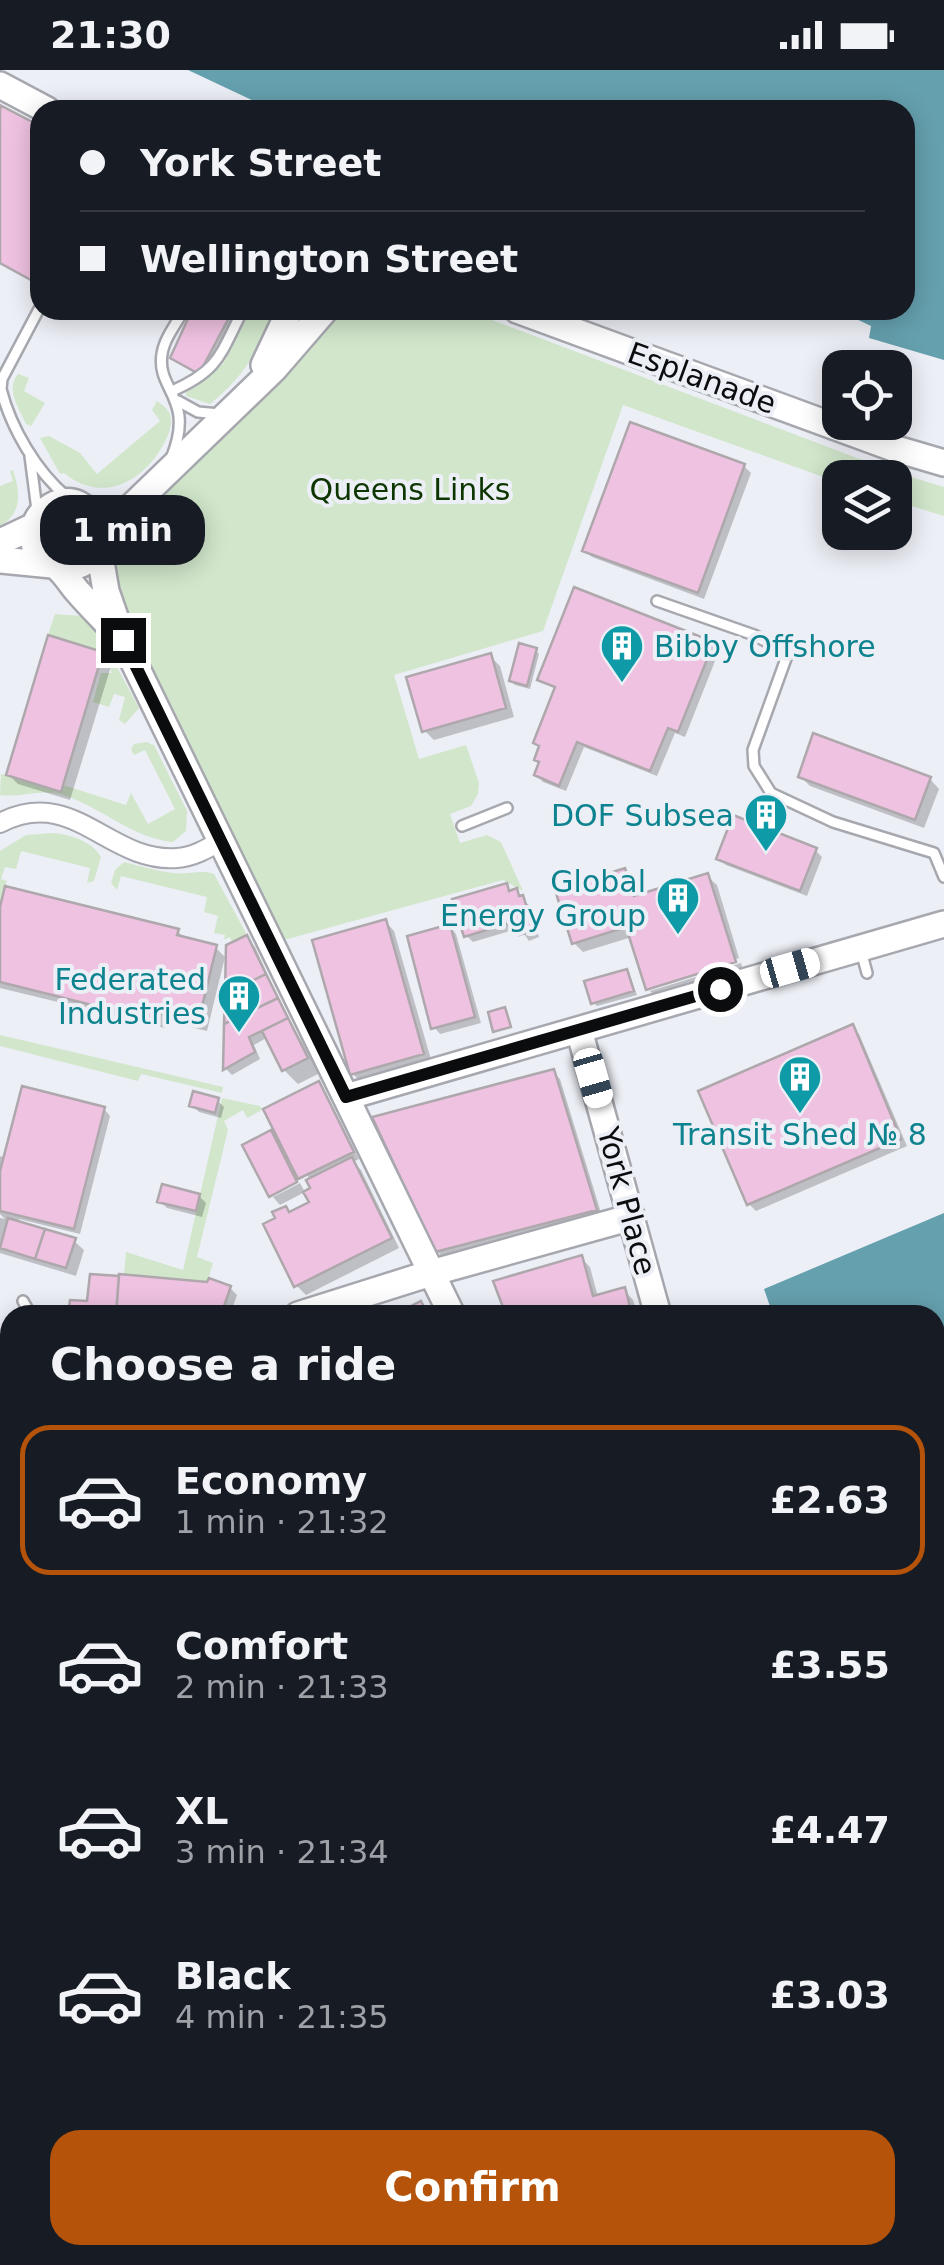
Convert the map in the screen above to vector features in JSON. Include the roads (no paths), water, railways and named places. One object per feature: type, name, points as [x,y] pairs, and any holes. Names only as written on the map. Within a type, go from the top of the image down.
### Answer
[{"type":"street","points":[[0,85],[30,101]]},
{"type":"street","points":[[234,408],[272,354],[286,320]]},
{"type":"street","points":[[0,560],[78,566],[158,479],[274,369],[316,320]]},
{"type":"street","name":"Esplanade","points":[[544,320],[892,448],[944,463]]},
{"type":"street","points":[[0,542],[36,522],[58,503],[120,500],[158,479]]},
{"type":"street","points":[[77,504],[92,516],[105,587],[123,640],[447,1305]]},
{"type":"street","points":[[36,522],[33,535],[38,553],[55,566],[123,640]]},
{"type":"street","points":[[0,823],[30,813],[60,814],[132,849],[169,858],[194,854],[220,841]]},
{"type":"street","points":[[346,1097],[579,1030],[864,960],[944,924]]},
{"type":"street","name":"York Place","points":[[579,1030],[655,1305]]},
{"type":"street","points":[[329,1305],[632,1217]]},
{"type":"lane","points":[[33,320],[0,386],[29,452],[53,485],[77,504]]},
{"type":"lane","points":[[158,479],[180,431],[174,395],[163,371],[162,351],[179,320]]},
{"type":"lane","points":[[174,395],[212,368],[238,320]]},
{"type":"lane","points":[[174,395],[198,412],[234,408]]},
{"type":"lane","points":[[29,452],[36,522]]},
{"type":"lane","points":[[657,601],[754,635],[788,653],[753,750],[754,766],[772,793],[832,822],[934,854],[944,877]]},
{"type":"lane","points":[[462,826],[507,808]]},
{"type":"lane","points":[[22,1301],[25,1305]]},
{"type":"water","points":[[188,70],[944,70],[944,360],[869,338],[871,326],[858,320],[915,320],[915,100],[252,100]]},
{"type":"water","points":[[944,1213],[944,1305],[770,1305],[764,1289]]},
{"type":"place","name":"Bibby Offshore","points":[[622,684]]},
{"type":"place","name":"DOF Subsea","points":[[766,853]]},
{"type":"place","name":"Global Energy Group","points":[[678,936]]},
{"type":"place","name":"Federated Industries","points":[[239,1034]]},
{"type":"place","name":"Transit Shed № 8","points":[[800,1115]]},
{"type":"park label","name":"Queens Links","points":[[410,489]]}]
